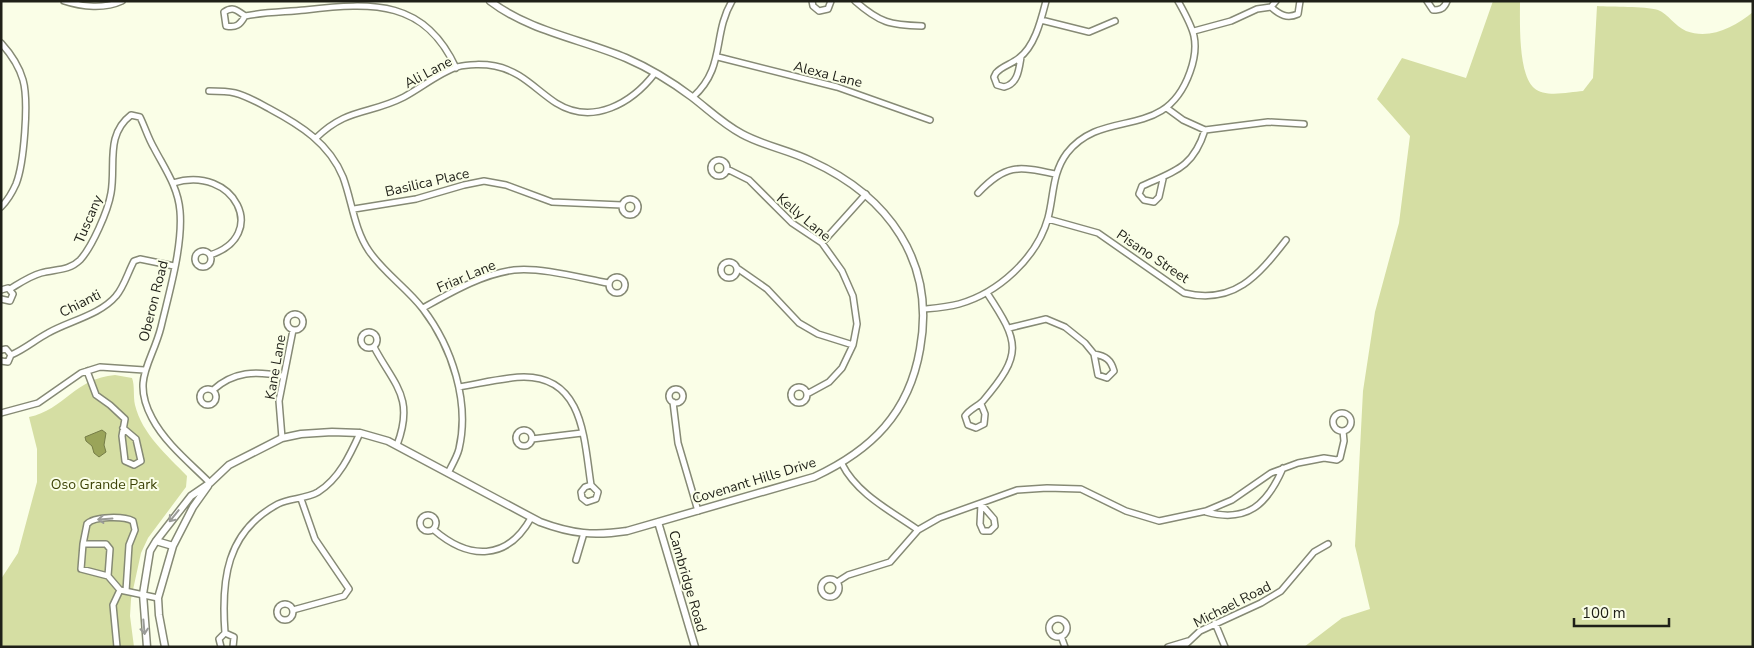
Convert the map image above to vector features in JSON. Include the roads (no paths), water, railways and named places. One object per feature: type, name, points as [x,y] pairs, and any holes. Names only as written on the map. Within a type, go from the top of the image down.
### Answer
[{"type":"street","points":[[64,1],[88,6],[114,5],[122,1]]},
{"type":"street","name":"Covenant Hills Drive","points":[[146,647],[143,594],[150,551],[156,541],[191,496],[210,483],[229,466],[282,438],[301,434],[332,432],[360,433],[397,444],[532,518],[566,532],[602,535],[627,531],[814,477],[842,464],[860,452],[877,436],[902,403],[917,366],[925,310],[916,270],[904,239],[884,212],[866,194],[842,176],[810,160],[743,135],[723,122],[693,97],[655,73],[625,58],[530,22],[490,1]]},
{"type":"street","points":[[693,97],[706,81],[718,57],[722,24],[732,1]]},
{"type":"street","points":[[812,1],[812,6],[819,11],[828,9],[831,1]]},
{"type":"street","points":[[855,1],[872,16],[886,23],[922,26]]},
{"type":"street","points":[[1021,57],[996,73],[995,81],[1000,87],[1007,87],[1013,82],[1019,71],[1021,57],[1041,20],[1046,1]]},
{"type":"street","points":[[925,310],[958,304],[987,293],[1033,251],[1048,219],[1055,174],[1067,153],[1089,134],[1145,119],[1168,109],[1185,86],[1196,57],[1194,31],[1178,1]]},
{"type":"street","points":[[1194,31],[1231,21],[1257,9],[1271,7],[1276,1]]},
{"type":"street","points":[[1271,7],[1285,17],[1290,17],[1298,14],[1300,1]]},
{"type":"street","points":[[1427,1],[1433,10],[1440,10],[1447,1]]},
{"type":"street","points":[[245,16],[338,6],[383,5],[404,10],[424,22],[447,46],[456,68]]},
{"type":"street","points":[[1041,20],[1089,32],[1115,21]]},
{"type":"street","points":[[1,43],[12,54],[23,80],[26,101],[21,164],[16,183],[8,200],[1,207]]},
{"type":"street","name":"Alexa Lane","points":[[718,57],[837,87],[930,120]]},
{"type":"street","name":"Ali Lane","points":[[316,138],[340,118],[393,102],[456,68],[482,65],[506,69],[525,79],[565,108],[588,112],[614,108],[628,100],[637,94],[655,73]]},
{"type":"street","points":[[209,91],[235,93],[261,104],[301,126],[316,138],[334,160],[354,209],[359,232],[369,252],[423,308],[436,329],[450,360],[459,387],[463,420],[459,450],[448,472]]},
{"type":"street","points":[[1168,109],[1183,120],[1205,130],[1268,122],[1304,124]]},
{"type":"street","name":"Oberon Road","points":[[131,115],[140,117],[173,183],[178,196],[180,224],[174,266],[160,328],[144,370],[143,387],[152,419],[166,438],[210,483]]},
{"type":"street","name":"Tuscany","points":[[1,290],[10,289],[33,276],[72,266],[86,252],[110,195],[111,158],[115,138],[122,124],[131,115]]},
{"type":"street","points":[[1163,179],[1159,197],[1154,202],[1144,200],[1139,194],[1142,186],[1163,179],[1184,165],[1199,149],[1205,130]]},
{"type":"street","points":[[978,193],[994,177],[1008,170],[1028,168],[1055,174]]},
{"type":"street","name":"Kelly Lane","points":[[727,169],[749,180],[792,223],[822,243],[842,271],[853,296],[857,324],[853,345],[842,368],[829,382],[807,394]]},
{"type":"street","points":[[173,183],[200,178],[216,183],[237,203],[241,218],[240,232],[234,242],[221,252],[210,255]]},
{"type":"street","name":"Basilica Place","points":[[354,209],[416,200],[464,185],[484,181],[506,185],[552,202],[622,205]]},
{"type":"street","points":[[822,243],[866,194]]},
{"type":"street","name":"Pisano Street","points":[[1048,219],[1098,233],[1184,293],[1201,297],[1226,294],[1246,284],[1268,263],[1286,240]]},
{"type":"street","name":"Chianti","points":[[1,361],[8,362],[11,355],[57,328],[106,304],[117,296],[134,261],[140,259],[174,266]]},
{"type":"street","points":[[737,268],[767,289],[799,323],[818,334],[853,345]]},
{"type":"street","name":"Friar Lane","points":[[423,308],[452,292],[499,273],[515,270],[537,271],[608,283]]},
{"type":"street","name":"Tuscany","points":[[1,299],[7,302],[11,299],[13,294],[10,289]]},
{"type":"street","points":[[981,404],[985,414],[984,424],[976,428],[968,424],[965,416],[970,410],[981,404],[1007,371],[1013,352],[1009,328],[987,293]]},
{"type":"street","points":[[1009,328],[1046,320],[1065,327],[1085,343],[1094,354],[1098,375],[1107,378],[1114,371],[1112,362],[1102,355],[1094,354]]},
{"type":"street","name":"Kane Lane","points":[[282,438],[278,401],[293,330]]},
{"type":"street","points":[[374,347],[399,387],[404,404],[404,420],[397,444]]},
{"type":"street","points":[[1,350],[6,349],[11,355]]},
{"type":"street","points":[[1,413],[38,403],[81,373],[100,367],[144,370]]},
{"type":"street","points":[[87,371],[96,396],[110,405],[125,419],[123,428],[125,461],[134,465],[141,460],[136,440],[123,428]]},
{"type":"street","points":[[213,390],[222,382],[241,374],[262,372],[282,376]]},
{"type":"street","points":[[459,387],[523,377],[542,379],[560,386],[576,408],[591,485]]},
{"type":"street","points":[[674,402],[678,443],[698,511]]},
{"type":"street","points":[[837,582],[848,575],[890,562],[918,530],[939,518],[1017,490],[1046,488],[1080,489],[1126,511],[1159,521],[1206,512],[1232,500],[1271,473],[1283,468],[1315,459],[1340,458],[1344,441],[1343,431]]},
{"type":"street","points":[[221,647],[219,639],[225,633],[223,584],[241,537],[257,517],[280,503],[301,499],[318,492],[336,477],[360,433]]},
{"type":"street","points":[[532,439],[582,433]]},
{"type":"street","points":[[842,464],[854,483],[865,493],[918,530]]},
{"type":"street","points":[[1206,512],[1232,517],[1256,506],[1268,497],[1283,468]]},
{"type":"street","name":"Covenant Hills Drive","points":[[165,647],[158,598],[173,546],[194,507],[210,483]]},
{"type":"street","points":[[293,610],[344,596],[349,589],[315,539],[301,499]]},
{"type":"street","points":[[981,504],[994,519],[996,526],[990,531],[984,531],[980,524],[981,504]]},
{"type":"street","points":[[126,591],[129,545],[135,530],[133,520],[128,518],[92,520],[87,524],[81,569],[108,576],[120,590],[158,598]]},
{"type":"street","points":[[434,530],[460,548],[485,552],[514,540],[524,531],[532,518]]},
{"type":"street","name":"Cambridge Road","points":[[658,522],[695,647]]},
{"type":"street","points":[[576,560],[584,533]]},
{"type":"street","points":[[156,541],[173,546]]},
{"type":"street","points":[[83,544],[106,544],[110,548],[108,576]]},
{"type":"street","name":"Michael Road","points":[[1183,647],[1200,631],[1281,592],[1314,552],[1328,544]]},
{"type":"street","points":[[116,647],[113,605],[120,590]]},
{"type":"street","points":[[1215,623],[1225,647]]},
{"type":"street","points":[[225,633],[234,637],[233,647]]},
{"type":"street","points":[[1061,636],[1065,647]]},
{"type":"street","name":"Michael Road","points":[[1168,647],[1188,641]]},
{"type":"park label","name":"Oso Grande Park","points":[[104,484]]}]
